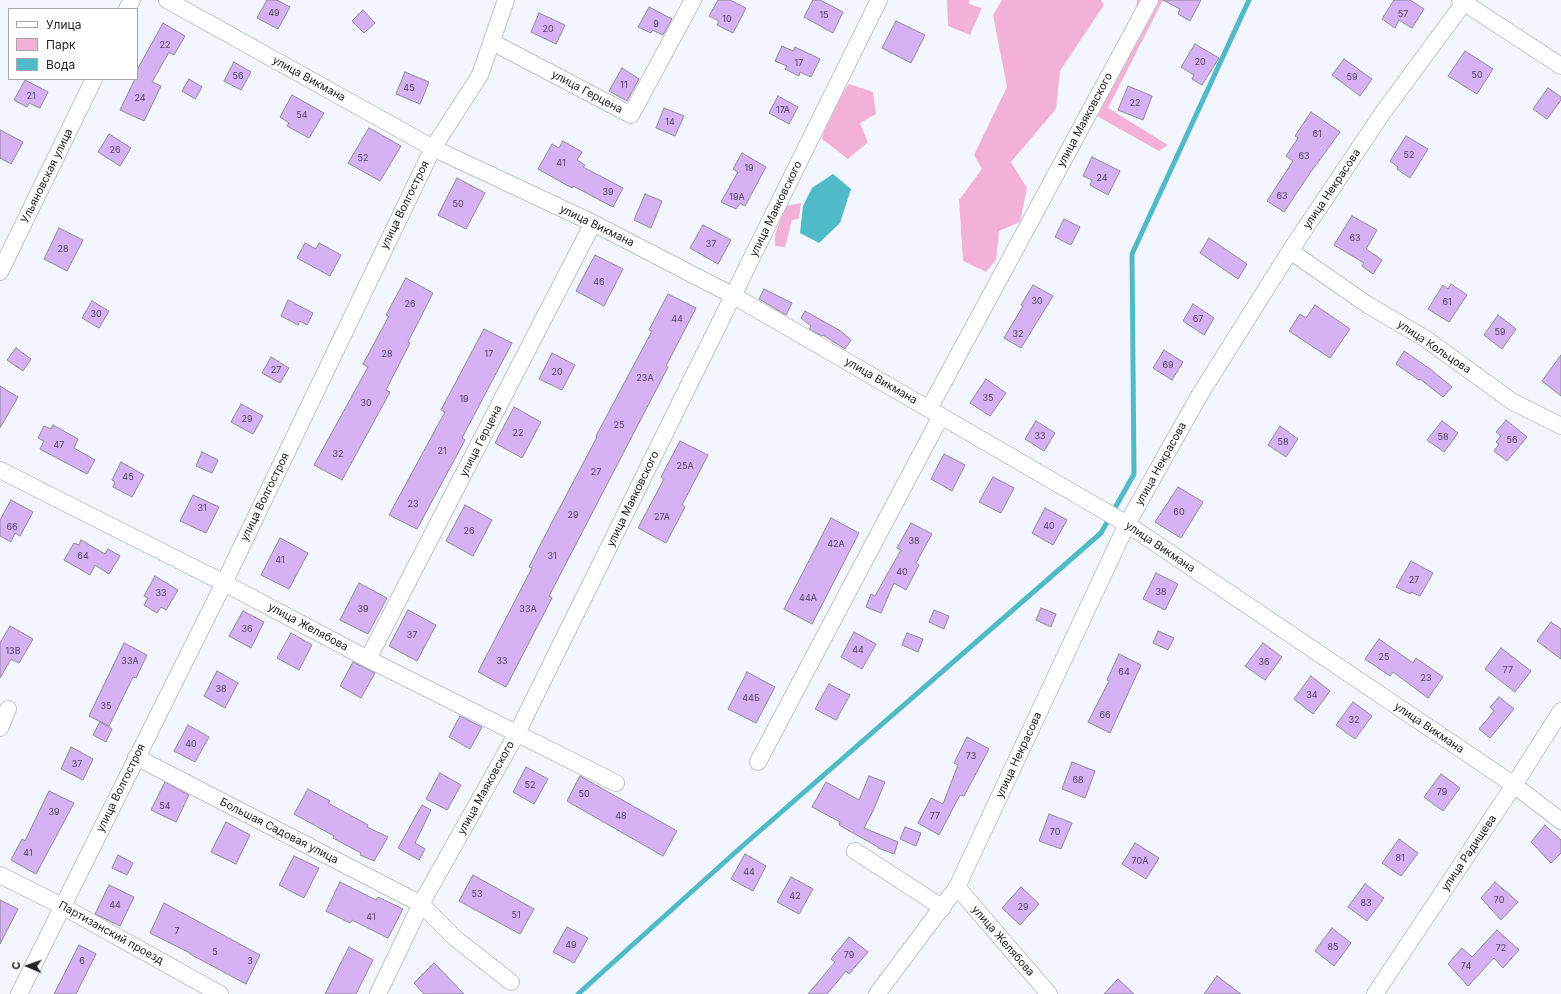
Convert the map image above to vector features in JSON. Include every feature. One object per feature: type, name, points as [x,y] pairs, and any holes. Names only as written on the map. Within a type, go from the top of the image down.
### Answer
[{"type":"street","name":"улица Викмана","points":[[168,0],[433,148],[593,223],[734,296],[1128,524],[1514,785],[1561,821]]},
{"type":"street","name":"улица Волгостроя","points":[[19,994],[224,583],[433,148],[480,75],[506,0]]},
{"type":"street","name":"улица Герцена","points":[[492,42],[631,115],[693,0]]},
{"type":"street","name":"улица Маяковского","points":[[378,994],[421,904],[517,734],[879,0]]},
{"type":"street","name":"улица Маяковского","points":[[758,762],[935,412],[1150,0]]},
{"type":"street","points":[[1463,1],[1561,66]]},
{"type":"street","name":"улица Некрасова","points":[[877,994],[957,888],[1128,524],[1199,396],[1290,251],[1384,111],[1463,1]]},
{"type":"street","name":"Ульяновская улица","points":[[0,272],[94,80]]},
{"type":"street","name":"улица Герцена","points":[[368,659],[593,223]]},
{"type":"street","name":"улица Кольцова","points":[[1290,251],[1368,305],[1426,339],[1513,402],[1561,426]]},
{"type":"street","name":"улица Желябова","points":[[0,470],[224,583],[368,659],[616,783]]},
{"type":"street","points":[[0,728],[8,709]]},
{"type":"street","name":"улица Радищева","points":[[1375,994],[1514,785],[1561,711]]},
{"type":"street","name":"Большая Садовая улица","points":[[136,757],[421,904],[456,939],[511,982]]},
{"type":"street","points":[[855,851],[943,908]]},
{"type":"street","name":"Партизанский проезд","points":[[0,875],[62,906],[220,994]]},
{"type":"street","name":"улица Желябова","points":[[957,888],[1049,994]]},
{"type":"green space","points":[[947,0],[969,0],[969,4],[982,8],[970,35],[948,26]]},
{"type":"green space","points":[[1002,0],[1101,0],[1104,5],[1060,71],[1056,109],[1011,162],[1027,188],[1020,222],[999,231],[996,260],[986,272],[963,261],[959,200],[982,169],[974,155],[1007,87],[993,15]]},
{"type":"green space","points":[[1137,0],[1163,0],[1108,108],[1168,145],[1159,151],[1097,116],[1094,103],[1133,38]]},
{"type":"green space","points":[[849,84],[873,92],[876,114],[860,123],[868,142],[848,159],[822,139],[829,110]]},
{"type":"green space","points":[[801,203],[799,219],[792,220],[785,247],[775,246],[775,235],[785,206]]},
{"type":"water","points":[[833,174],[851,189],[840,223],[819,243],[800,233],[803,206],[812,188]]},
{"type":"building","points":[[267,0],[277,0],[290,7],[278,29],[257,18]]},
{"type":"building","points":[[718,0],[730,0],[746,8],[733,33],[717,25],[719,21],[709,16]]},
{"type":"building","points":[[813,0],[820,0],[843,12],[833,33],[804,17]]},
{"type":"building","points":[[1163,0],[1201,0],[1190,21],[1178,14],[1180,9]]},
{"type":"building","points":[[1394,0],[1410,0],[1424,9],[1412,28],[1399,20],[1395,28],[1382,19]]},
{"type":"building","points":[[649,7],[672,19],[663,35],[652,30],[651,33],[638,27]]},
{"type":"building","points":[[363,10],[375,23],[364,33],[352,21]]},
{"type":"building","points":[[539,13],[565,25],[556,44],[531,32]]},
{"type":"building","points":[[896,21],[925,35],[911,63],[882,48]]},
{"type":"building","points":[[163,23],[185,36],[174,55],[169,52],[152,82],[161,86],[144,121],[120,110],[135,80],[138,80],[138,68]]},
{"type":"building","points":[[1195,44],[1219,58],[1202,85],[1192,79],[1194,75],[1181,67]]},
{"type":"building","points":[[782,46],[793,51],[795,47],[820,59],[811,77],[800,72],[799,76],[785,69],[787,66],[775,61]]},
{"type":"building","points":[[1465,51],[1493,69],[1477,94],[1448,76]]},
{"type":"building","points":[[1344,59],[1372,79],[1360,96],[1332,75]]},
{"type":"building","points":[[234,62],[251,72],[241,90],[224,81]]},
{"type":"building","points":[[622,68],[639,79],[627,101],[609,91]]},
{"type":"building","points":[[405,72],[429,82],[420,104],[396,94]]},
{"type":"building","points":[[189,79],[202,87],[195,99],[182,91]]},
{"type":"building","points":[[25,80],[48,92],[40,108],[29,103],[27,107],[14,100]]},
{"type":"building","points":[[1128,86],[1152,96],[1143,120],[1118,110]]},
{"type":"building","points":[[1548,88],[1561,97],[1561,100],[1547,119],[1533,109]]},
{"type":"building","points":[[292,95],[324,113],[309,138],[287,126],[289,123],[280,117]]},
{"type":"building","points":[[778,96],[798,107],[789,124],[769,113]]},
{"type":"building","points":[[664,108],[684,116],[675,136],[656,128]]},
{"type":"building","points":[[1311,112],[1340,132],[1284,212],[1267,201],[1293,161],[1286,156],[1298,138],[1295,136]]},
{"type":"building","points":[[369,128],[401,146],[380,181],[348,163]]},
{"type":"building","points":[[0,130],[23,142],[11,164],[0,158]]},
{"type":"building","points":[[109,134],[131,148],[120,166],[98,152]]},
{"type":"building","points":[[1406,136],[1428,149],[1410,178],[1397,169],[1398,167],[1390,161]]},
{"type":"building","points":[[563,141],[582,152],[577,160],[585,165],[583,167],[623,188],[613,207],[573,186],[572,188],[538,169],[552,144],[559,148]]},
{"type":"building","points":[[742,153],[766,167],[745,206],[740,203],[736,209],[721,202],[738,172],[733,169]]},
{"type":"building","points":[[1092,157],[1120,171],[1108,195],[1090,185],[1092,180],[1083,176]]},
{"type":"building","points":[[457,178],[485,193],[466,229],[438,215]]},
{"type":"building","points":[[645,194],[662,201],[651,228],[634,220]]},
{"type":"building","points":[[1352,216],[1377,230],[1366,249],[1382,260],[1373,274],[1362,266],[1364,263],[1334,245]]},
{"type":"building","points":[[1064,219],[1080,227],[1071,245],[1055,237]]},
{"type":"building","points":[[703,225],[731,240],[718,264],[690,248]]},
{"type":"building","points":[[59,228],[83,240],[67,271],[44,259]]},
{"type":"building","points":[[1209,238],[1247,264],[1238,279],[1200,253]]},
{"type":"building","points":[[305,243],[316,249],[319,243],[341,255],[330,276],[297,258]]},
{"type":"building","points":[[595,255],[623,269],[604,306],[576,291]]},
{"type":"building","points":[[406,278],[433,293],[386,390],[390,392],[342,480],[314,465],[368,367],[363,364],[389,316],[386,315]]},
{"type":"building","points":[[1451,284],[1467,295],[1449,322],[1428,309],[1443,285],[1448,289]]},
{"type":"building","points":[[1033,285],[1053,296],[1021,348],[1004,338],[1023,306],[1021,305]]},
{"type":"building","points":[[764,289],[792,303],[786,315],[759,299]]},
{"type":"building","points":[[668,294],[696,308],[666,366],[668,367],[549,596],[552,598],[506,687],[478,672],[532,568],[529,567],[652,331],[649,330]]},
{"type":"building","points":[[288,300],[313,313],[307,325],[300,321],[298,325],[281,316]]},
{"type":"building","points":[[92,301],[109,311],[99,328],[82,318]]},
{"type":"building","points":[[1193,304],[1214,318],[1204,335],[1183,321]]},
{"type":"building","points":[[1315,305],[1350,329],[1330,358],[1289,331],[1300,314],[1306,318]]},
{"type":"building","points":[[805,311],[839,330],[851,340],[845,349],[823,335],[822,336],[809,329],[811,326],[801,318]]},
{"type":"building","points":[[1498,315],[1516,329],[1502,349],[1484,335]]},
{"type":"building","points":[[484,329],[512,343],[462,438],[465,440],[417,529],[389,515],[445,412],[441,410]]},
{"type":"building","points":[[16,348],[31,359],[23,371],[7,360]]},
{"type":"building","points":[[1164,350],[1183,362],[1172,380],[1153,368]]},
{"type":"building","points":[[1404,351],[1452,387],[1443,397],[1420,379],[1419,380],[1396,364]]},
{"type":"building","points":[[552,353],[575,365],[562,390],[539,379]]},
{"type":"building","points":[[1561,355],[1561,396],[1542,381]]},
{"type":"building","points":[[271,357],[289,368],[280,383],[262,373]]},
{"type":"building","points":[[986,379],[1006,393],[990,416],[970,403]]},
{"type":"building","points":[[0,386],[18,397],[0,428]]},
{"type":"building","points":[[241,404],[263,416],[253,434],[231,422]]},
{"type":"building","points":[[514,407],[541,422],[522,458],[495,443]]},
{"type":"building","points":[[1506,420],[1527,437],[1507,461],[1494,451],[1499,444],[1496,442],[1501,436],[1496,432]]},
{"type":"building","points":[[1036,421],[1055,433],[1044,451],[1025,439]]},
{"type":"building","points":[[1442,421],[1458,433],[1444,452],[1427,440]]},
{"type":"building","points":[[53,425],[78,439],[74,448],[95,460],[87,474],[40,449],[44,441],[38,438],[44,426],[51,429]]},
{"type":"building","points":[[1280,426],[1298,439],[1286,457],[1268,445]]},
{"type":"building","points":[[680,441],[708,455],[682,505],[685,507],[666,543],[638,528],[664,479],[661,477]]},
{"type":"building","points":[[202,452],[218,460],[212,473],[196,466]]},
{"type":"building","points":[[944,454],[965,465],[952,491],[931,479]]},
{"type":"building","points":[[121,462],[144,475],[132,497],[113,487],[115,482],[112,480]]},
{"type":"building","points":[[993,477],[1014,488],[1001,513],[979,502]]},
{"type":"building","points":[[1178,487],[1203,502],[1181,538],[1155,522]]},
{"type":"building","points":[[193,495],[219,507],[206,533],[180,521]]},
{"type":"building","points":[[11,500],[33,512],[20,536],[15,533],[11,542],[0,536],[0,520]]},
{"type":"building","points":[[465,505],[492,520],[473,556],[446,541]]},
{"type":"building","points":[[1045,508],[1067,520],[1053,545],[1032,533]]},
{"type":"building","points":[[831,518],[859,533],[812,624],[784,609]]},
{"type":"building","points":[[911,523],[932,534],[916,563],[919,565],[906,590],[894,583],[881,613],[866,607],[871,594],[875,596],[901,550],[897,548]]},
{"type":"building","points":[[280,538],[308,553],[289,589],[261,575]]},
{"type":"building","points":[[81,540],[105,554],[108,549],[120,556],[109,574],[95,565],[90,575],[64,560],[74,543],[79,545]]},
{"type":"building","points":[[1411,561],[1433,573],[1420,596],[1411,592],[1410,594],[1396,587]]},
{"type":"building","points":[[1156,573],[1178,584],[1165,610],[1143,599]]},
{"type":"building","points":[[155,576],[178,590],[166,610],[161,607],[157,613],[144,605],[148,598],[144,596]]},
{"type":"building","points":[[359,583],[387,598],[368,634],[340,620]]},
{"type":"building","points":[[1041,608],[1056,614],[1051,627],[1036,620]]},
{"type":"building","points":[[408,610],[436,625],[417,661],[389,646]]},
{"type":"building","points":[[934,610],[949,616],[944,629],[929,622]]},
{"type":"building","points":[[243,611],[264,622],[251,648],[229,636]]},
{"type":"building","points":[[1551,622],[1561,629],[1561,659],[1537,641]]},
{"type":"building","points":[[10,626],[33,639],[19,663],[11,659],[0,678],[0,643]]},
{"type":"building","points":[[1158,631],[1174,638],[1168,650],[1153,643]]},
{"type":"building","points":[[854,632],[876,644],[862,669],[841,657]]},
{"type":"building","points":[[291,633],[312,645],[299,670],[277,658]]},
{"type":"building","points":[[907,633],[923,639],[918,652],[902,645]]},
{"type":"building","points":[[1379,639],[1413,663],[1416,658],[1443,677],[1428,698],[1393,672],[1390,676],[1365,659]]},
{"type":"building","points":[[124,643],[147,655],[136,678],[133,677],[109,726],[89,716]]},
{"type":"building","points":[[1263,643],[1282,657],[1265,680],[1245,666]]},
{"type":"building","points":[[1501,648],[1531,671],[1515,692],[1485,669]]},
{"type":"building","points":[[1119,654],[1141,665],[1110,733],[1088,722],[1109,681],[1107,680]]},
{"type":"building","points":[[353,662],[375,673],[361,698],[340,686]]},
{"type":"building","points":[[217,671],[238,683],[225,708],[204,696]]},
{"type":"building","points":[[747,672],[775,687],[756,723],[728,709]]},
{"type":"building","points":[[1311,676],[1330,691],[1313,714],[1294,699]]},
{"type":"building","points":[[829,684],[850,695],[836,720],[815,709]]},
{"type":"building","points":[[1499,697],[1514,709],[1490,738],[1479,729],[1494,711],[1490,707]]},
{"type":"building","points":[[1353,702],[1372,716],[1355,739],[1336,725]]},
{"type":"building","points":[[460,716],[482,727],[470,749],[449,737]]},
{"type":"building","points":[[100,722],[112,729],[106,742],[93,735]]},
{"type":"building","points":[[188,725],[209,737],[195,762],[174,751]]},
{"type":"building","points":[[967,737],[989,749],[964,796],[960,795],[939,835],[918,823],[931,798],[943,804],[958,765],[954,763]]},
{"type":"building","points":[[71,747],[93,759],[83,780],[61,769]]},
{"type":"building","points":[[1072,762],[1095,771],[1085,798],[1062,789]]},
{"type":"building","points":[[526,767],[548,779],[534,804],[513,792]]},
{"type":"building","points":[[440,773],[461,785],[447,810],[426,799]]},
{"type":"building","points":[[1441,774],[1460,788],[1443,811],[1424,797]]},
{"type":"building","points":[[580,776],[677,831],[663,856],[567,801]]},
{"type":"building","points":[[869,776],[885,782],[864,828],[898,842],[894,854],[878,848],[839,825],[840,822],[812,807],[826,782],[859,800]]},
{"type":"building","points":[[165,782],[189,795],[176,822],[151,810]]},
{"type":"building","points":[[308,789],[330,801],[328,803],[368,825],[367,827],[388,837],[374,861],[360,855],[361,853],[333,838],[334,836],[294,814]]},
{"type":"building","points":[[49,791],[74,803],[36,874],[11,860],[22,839],[25,841]]},
{"type":"building","points":[[422,805],[431,810],[415,843],[425,849],[419,860],[398,848]]},
{"type":"building","points":[[1049,814],[1072,823],[1061,849],[1039,841]]},
{"type":"building","points":[[226,822],[250,835],[236,864],[211,852]]},
{"type":"building","points":[[1545,825],[1561,840],[1561,853],[1551,863],[1531,842]]},
{"type":"building","points":[[905,827],[921,833],[916,846],[900,839]]},
{"type":"building","points":[[1399,839],[1418,853],[1401,876],[1382,863]]},
{"type":"building","points":[[1135,843],[1159,858],[1146,879],[1122,864]]},
{"type":"building","points":[[745,854],[766,866],[753,891],[731,879]]},
{"type":"building","points":[[118,855],[133,863],[127,875],[112,868]]},
{"type":"building","points":[[294,856],[319,868],[304,898],[279,885]]},
{"type":"building","points":[[473,875],[534,909],[520,934],[459,901]]},
{"type":"building","points":[[791,877],[813,889],[799,914],[777,902]]},
{"type":"building","points":[[340,882],[376,900],[378,897],[403,909],[388,938],[352,920],[350,923],[326,911]]},
{"type":"building","points":[[1495,882],[1518,902],[1501,920],[1481,898]]},
{"type":"building","points":[[1365,884],[1384,898],[1367,921],[1348,907]]},
{"type":"building","points":[[109,885],[134,897],[120,926],[95,914]]},
{"type":"building","points":[[1021,887],[1039,904],[1020,925],[1002,908]]},
{"type":"building","points":[[0,900],[18,909],[0,944]]},
{"type":"building","points":[[164,903],[260,955],[246,984],[150,933]]},
{"type":"building","points":[[567,927],[588,938],[574,963],[553,952]]},
{"type":"building","points":[[1332,928],[1351,943],[1334,966],[1315,951]]},
{"type":"building","points":[[1497,930],[1519,950],[1503,968],[1494,958],[1468,986],[1448,964],[1462,948],[1472,957]]},
{"type":"building","points":[[849,937],[868,952],[849,974],[846,971],[827,994],[808,994],[835,962],[831,959]]},
{"type":"building","points":[[79,945],[96,954],[76,994],[54,994]]},
{"type":"building","points":[[349,947],[373,960],[356,994],[325,994]]},
{"type":"building","points":[[434,963],[464,994],[424,994],[414,983]]},
{"type":"building","points":[[1217,976],[1241,994],[1204,994]]},
{"type":"building","points":[[1118,979],[1134,994],[1104,994]]},
{"type":"waterway","points":[[578,994],[739,849],[1101,533],[1134,474],[1132,254],[1249,0]]}]
